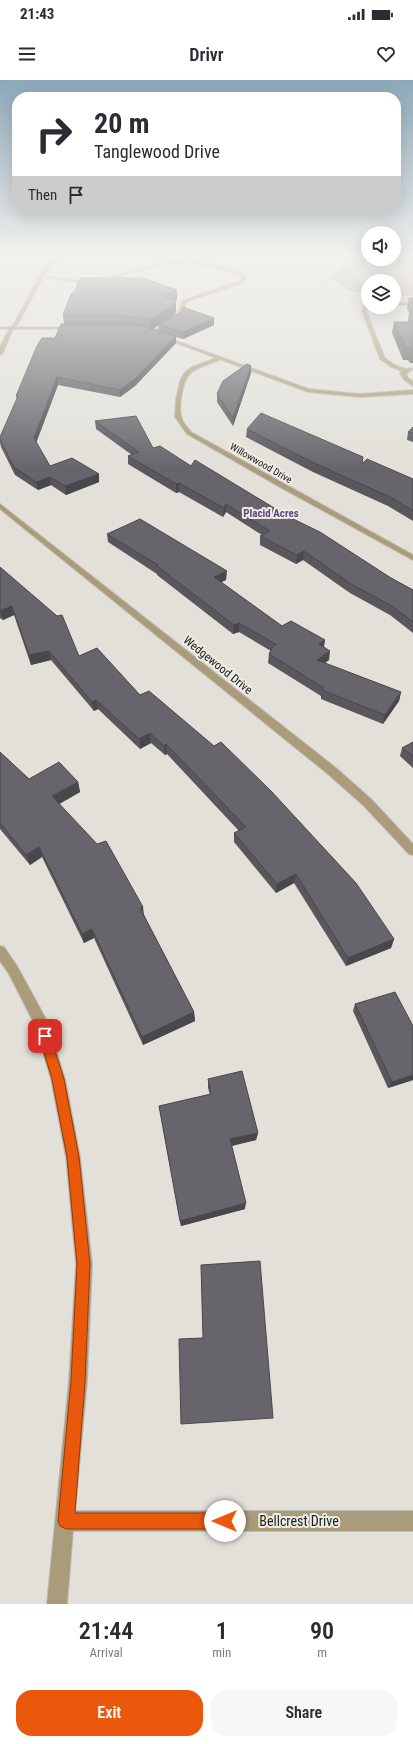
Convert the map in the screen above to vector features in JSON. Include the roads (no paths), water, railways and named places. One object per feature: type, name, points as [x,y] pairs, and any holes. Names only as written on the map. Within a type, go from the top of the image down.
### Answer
[{"type":"street","points":[[161,326],[150,332],[296,386],[328,394],[375,396],[413,392]]},
{"type":"street","points":[[370,326],[383,359],[393,366],[406,371],[413,369]]},
{"type":"street","points":[[0,328],[82,328]]},
{"type":"street","points":[[0,353],[12,328]]},
{"type":"street","name":"Willowwood Drive","points":[[220,358],[198,366],[188,372],[182,379],[178,416],[182,425],[189,433],[413,558]]},
{"type":"street","points":[[406,371],[403,373],[403,376],[413,384]]},
{"type":"street","name":"Wedgewood Drive","points":[[0,506],[332,771],[367,802],[413,851]]},
{"type":"street","points":[[0,951],[13,970],[40,1021],[58,1079],[73,1157],[84,1264],[78,1381],[57,1604]]},
{"type":"street","name":"Bellcrest Drive","points":[[66,1521],[413,1521]]},
{"type":"district","name":"Placid Acres","points":[[271,513]]}]
